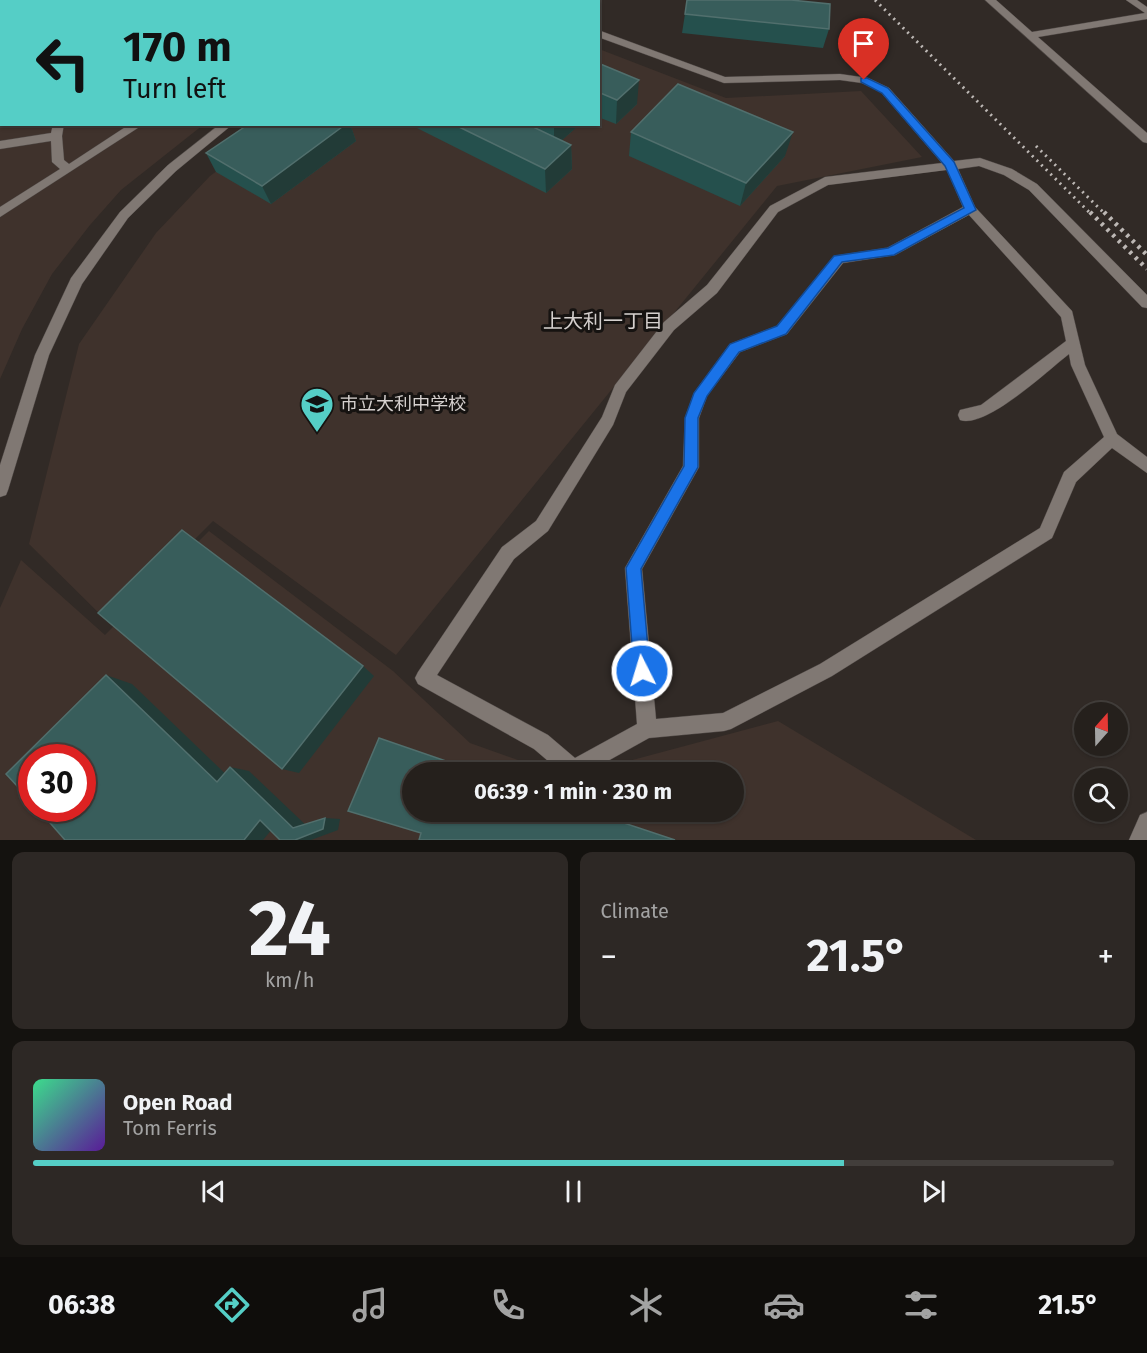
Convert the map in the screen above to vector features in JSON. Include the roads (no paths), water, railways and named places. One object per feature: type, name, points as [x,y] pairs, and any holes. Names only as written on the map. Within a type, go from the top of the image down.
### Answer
[{"type":"street","points":[[990,0],[1147,139]]},
{"type":"street","points":[[1131,0],[1147,11]]},
{"type":"street","points":[[1030,35],[1147,16]]},
{"type":"street","points":[[600,34],[724,80],[840,77],[864,80],[885,90],[950,164],[970,210],[1067,315],[1078,366],[1112,439],[1147,466]]},
{"type":"street","points":[[0,213],[136,126]]},
{"type":"street","points":[[0,490],[42,356],[76,282],[124,215],[172,168],[225,126]]},
{"type":"street","points":[[0,145],[58,130],[58,162],[68,169]]},
{"type":"street","points":[[1112,439],[1070,477],[1046,533],[826,670],[724,722],[647,729],[573,770],[541,742],[424,678],[508,553],[542,526],[608,420],[620,389],[669,326],[712,289],[774,209],[825,181],[980,162],[1008,172],[1033,187],[1147,303]]},
{"type":"street","points":[[647,729],[633,568],[691,467],[692,418],[701,393],[735,348],[782,330],[839,259],[890,252],[970,210]]},
{"type":"street","points":[[965,415],[985,410],[1073,343]]},
{"type":"street","points":[[1139,840],[1147,822]]},
{"type":"railway","points":[[875,0],[1091,214]]},
{"type":"railway","points":[[1036,146],[1105,214]]},
{"type":"railway","points":[[1090,212],[1147,269]]},
{"type":"railway","points":[[1104,212],[1147,255]]},
{"type":"place","name":"市立大利中学校","points":[[317,433]]},
{"type":"district","name":"上大利一丁目","points":[[603,321]]}]
